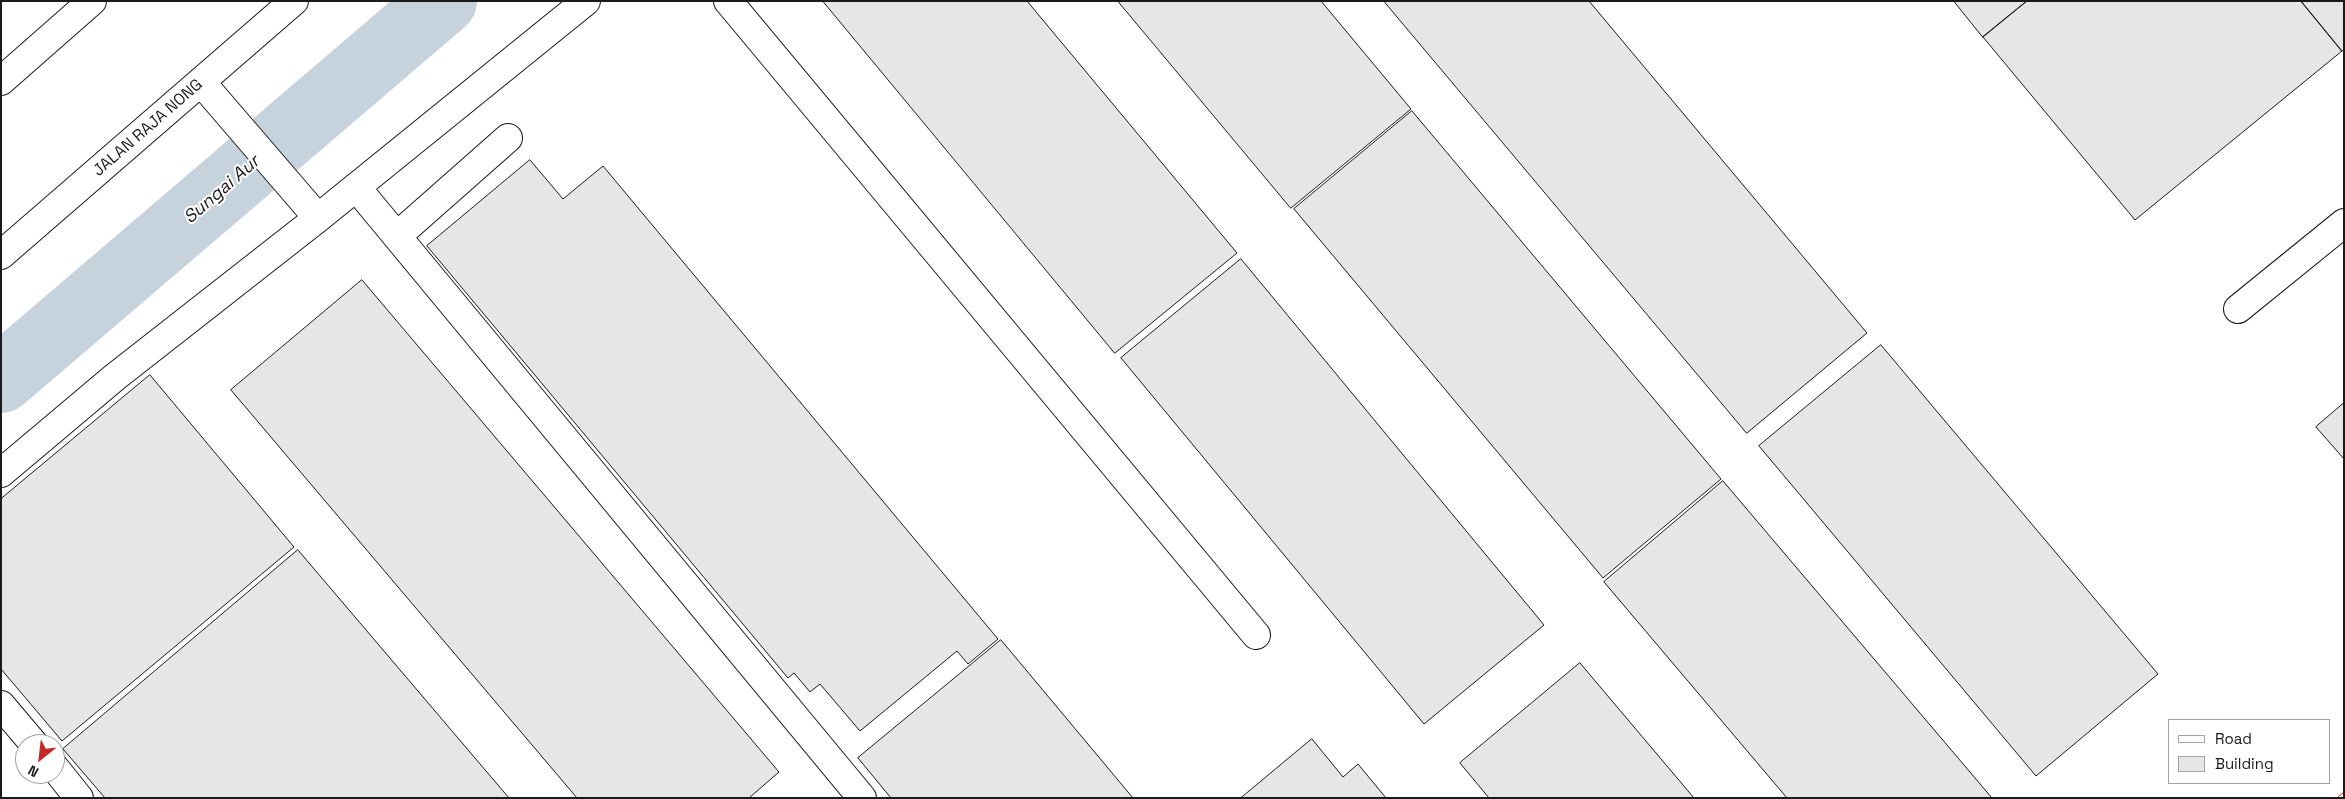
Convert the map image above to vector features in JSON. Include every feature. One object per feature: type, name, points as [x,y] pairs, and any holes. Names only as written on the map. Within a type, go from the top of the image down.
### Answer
[{"type":"main road","points":[[1,81],[92,1]]},
{"type":"main road","name":"JALAN RAJA NONG","points":[[1,255],[294,1]]},
{"type":"main road","points":[[1,473],[115,377],[318,218],[586,1]]},
{"type":"main road","points":[[728,1],[1256,635]]},
{"type":"main road","points":[[201,82],[318,218]]},
{"type":"main road","points":[[397,236],[508,138]]},
{"type":"main road","points":[[356,187],[862,798]]},
{"type":"main road","points":[[2238,309],[2344,223]]},
{"type":"main road","points":[[1,705],[26,734]]},
{"type":"main road","points":[[65,780],[79,798]]},
{"type":"building","points":[[823,1],[1027,1],[1237,253],[1115,353]]},
{"type":"building","points":[[1118,1],[1321,1],[1411,109],[1291,208]]},
{"type":"building","points":[[1384,1],[1589,1],[1867,333],[1747,433]]},
{"type":"building","points":[[1954,1],[2027,1],[1983,37]]},
{"type":"building","points":[[2027,1],[2301,1],[2342,51],[2135,220],[1983,37]]},
{"type":"building","points":[[2301,1],[2344,1],[2344,50],[2342,51]]},
{"type":"building","points":[[1412,111],[1721,479],[1603,578],[1294,209]]},
{"type":"building","points":[[530,160],[563,199],[603,166],[998,639],[968,664],[957,651],[860,731],[820,684],[810,692],[794,673],[788,678],[427,246]]},
{"type":"building","points":[[1241,259],[1544,625],[1424,724],[1121,358]]},
{"type":"building","points":[[362,280],[779,772],[749,798],[577,798],[231,390]]},
{"type":"building","points":[[1881,345],[2158,674],[2036,776],[1759,446]]},
{"type":"building","points":[[150,375],[294,547],[65,738],[65,734],[56,734],[1,669],[1,499]]},
{"type":"building","points":[[2344,403],[2344,459],[2316,427]]},
{"type":"building","points":[[1723,481],[1992,798],[1787,798],[1604,582]]},
{"type":"building","points":[[298,550],[509,798],[105,798],[65,751],[65,747]]},
{"type":"building","points":[[1001,640],[1133,798],[891,798],[858,758]]},
{"type":"building","points":[[1580,663],[1694,798],[1489,798],[1460,763]]},
{"type":"building","points":[[1312,739],[1343,777],[1358,764],[1386,798],[1241,798]]},
{"type":"waterway","name":"Sungai Aur","points":[[1,379],[443,1]]},
{"type":"power","points":[[2337,798],[2344,792]]}]
